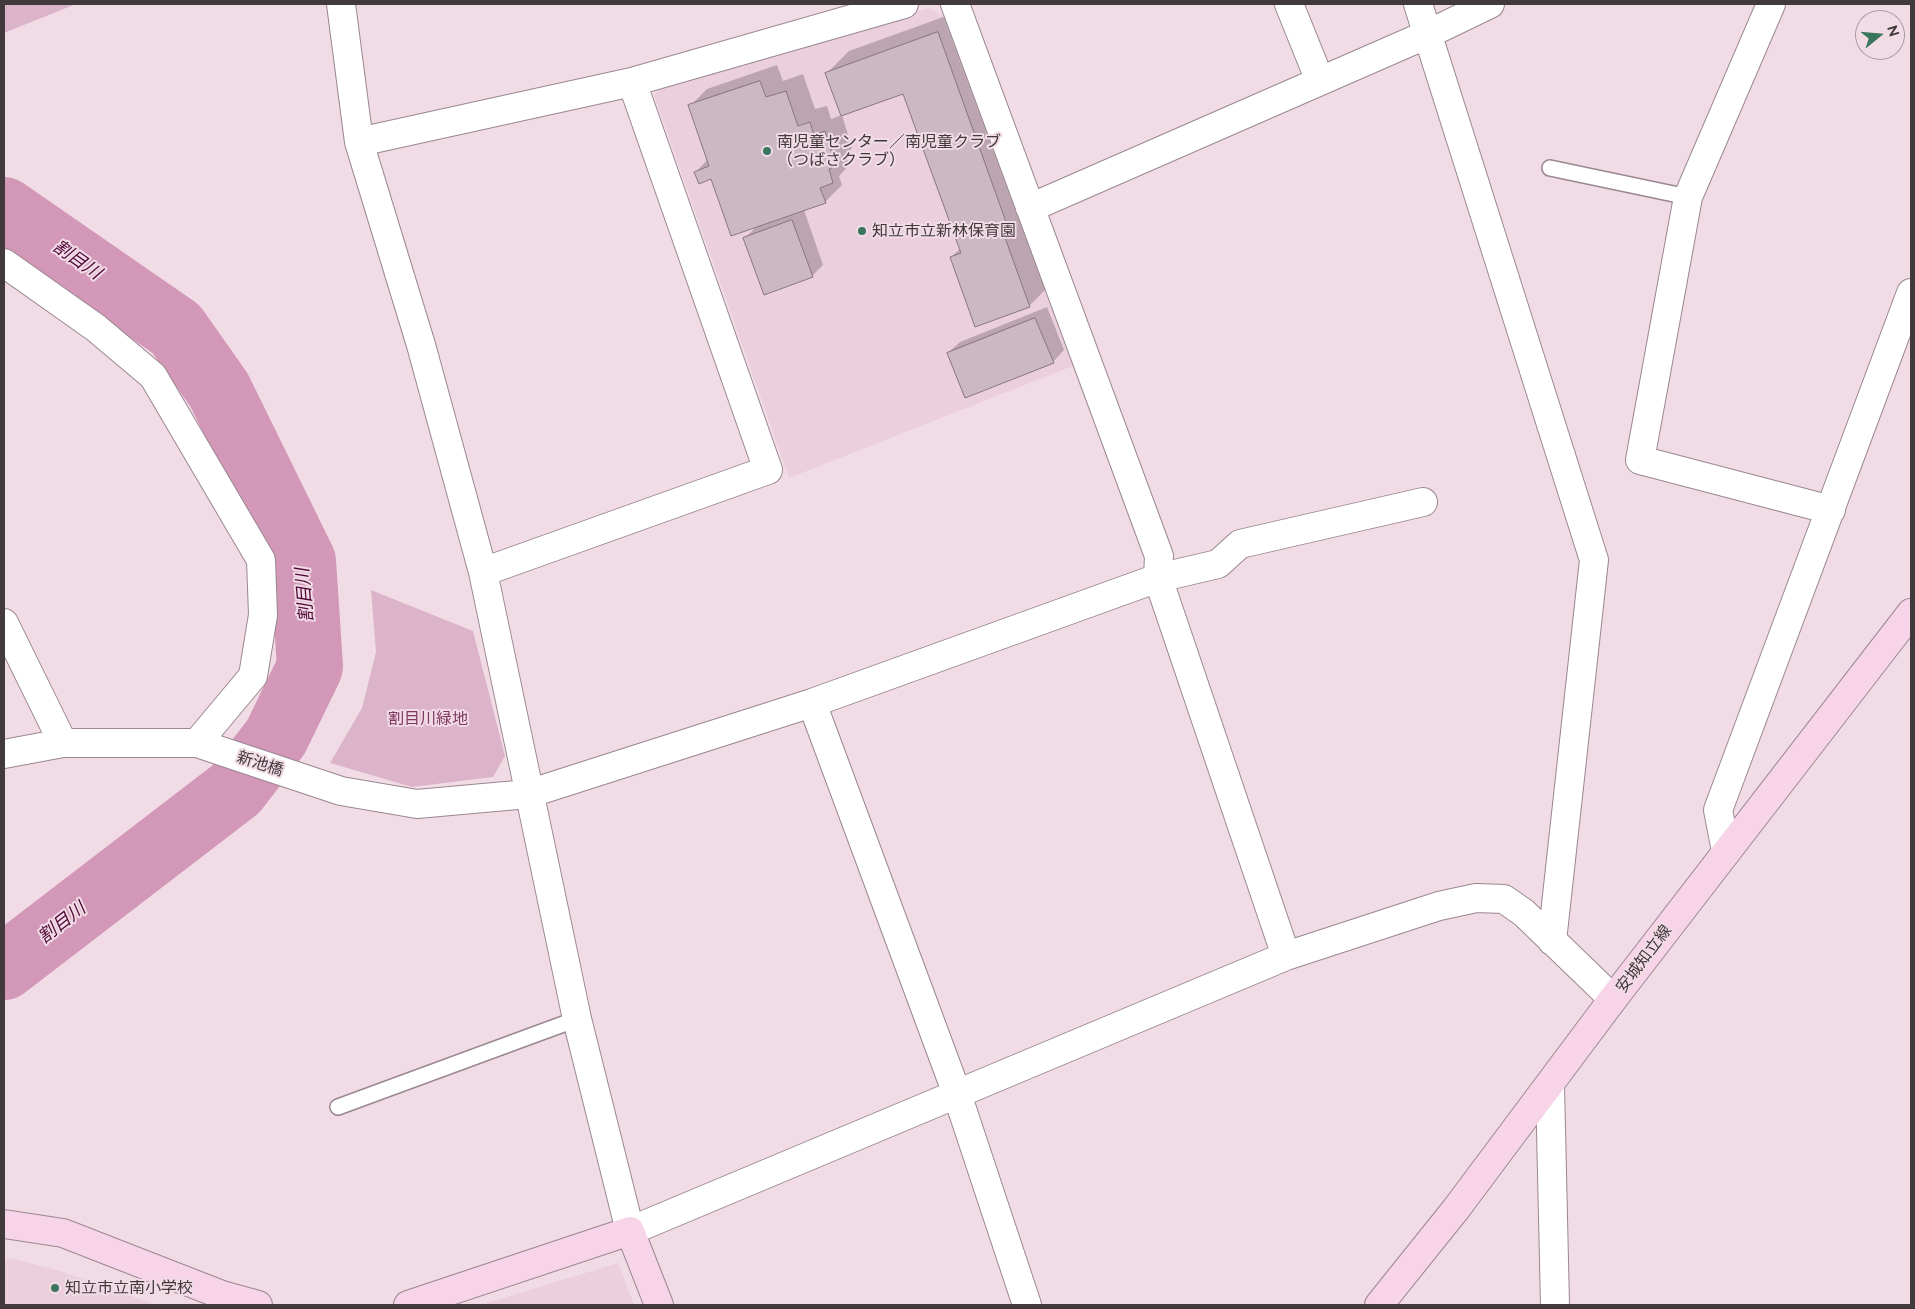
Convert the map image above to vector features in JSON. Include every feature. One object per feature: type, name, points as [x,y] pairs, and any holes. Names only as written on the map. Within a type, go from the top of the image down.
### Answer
[{"type":"main road","name":"安城知立線","points":[[1379,1305],[1456,1209],[1550,1086],[1613,999],[1911,613]]},
{"type":"main road","points":[[4,1224],[63,1233],[222,1295],[258,1305]]},
{"type":"main road","points":[[408,1305],[630,1231],[659,1305]]},
{"type":"street","points":[[341,4],[359,142],[421,345],[483,572],[528,794],[577,1019],[630,1231],[1286,956],[1439,906],[1476,898],[1504,899],[1524,913],[1613,999]]},
{"type":"street","points":[[359,142],[632,82],[904,4]]},
{"type":"street","points":[[955,4],[1159,556],[1158,578],[1286,956]]},
{"type":"street","points":[[1289,4],[1320,81]]},
{"type":"street","points":[[1418,4],[1594,560],[1552,941]]},
{"type":"street","points":[[1030,208],[1428,34],[1490,4]]},
{"type":"street","points":[[1771,4],[1688,197],[1640,460],[1830,510]]},
{"type":"street","points":[[483,572],[768,470],[632,82]]},
{"type":"street","points":[[4,263],[96,328],[153,376],[261,560],[263,616],[253,676],[208,747]]},
{"type":"street","points":[[1726,851],[1718,810],[1911,292]]},
{"type":"street","name":"新池橋","points":[[4,754],[64,743],[208,747],[342,792],[417,804],[528,794],[812,703],[1158,578],[1218,564],[1240,544],[1423,502]]},
{"type":"street","points":[[4,623],[64,743]]},
{"type":"street","points":[[812,703],[957,1094],[1028,1305]]},
{"type":"street","points":[[1550,1086],[1555,1305]]},
{"type":"lane","points":[[1550,168],[1688,197]]},
{"type":"lane","points":[[338,1107],[577,1019]]},
{"type":"shaded area","name":"知立市立新林保育園","points":[[929,8],[942,15],[1073,366],[789,478],[654,95],[665,83],[812,44]]},
{"type":"shaded area","name":"知立市立南小学校","points":[[10,1258],[57,1270],[157,1305],[4,1305],[4,1260]]},
{"type":"shaded area","points":[[618,1263],[634,1305],[480,1305]]},
{"type":"green space","points":[[4,4],[76,4],[4,33]]},
{"type":"green space","name":"割目川緑地","points":[[371,590],[473,631],[505,756],[493,777],[412,787],[330,763],[362,708],[376,652]]},
{"type":"building","points":[[938,32],[1010,233],[1004,235],[1030,307],[975,327],[950,257],[961,253],[903,94],[841,116],[825,73]]},
{"type":"building","name":"南児童センター／南児童クラブ （つばさクラブ）","points":[[760,81],[766,97],[786,91],[798,126],[810,122],[814,135],[825,131],[836,166],[829,169],[833,183],[820,188],[826,203],[731,236],[711,179],[699,184],[694,172],[709,166],[688,105]]},
{"type":"building","points":[[792,220],[813,277],[764,295],[743,238]]},
{"type":"building","points":[[1035,318],[1054,363],[965,398],[947,353]]},
{"type":"waterway","name":"割目川","points":[[4,210],[176,329],[219,390],[303,561],[310,667],[276,737],[236,789],[4,967]]},
{"type":"place","name":"南児童センター／南児童クラブ （つばさクラブ）","points":[[767,151]]},
{"type":"place","name":"知立市立新林保育園","points":[[862,231]]},
{"type":"place","name":"知立市立南小学校","points":[[55,1288]]}]
